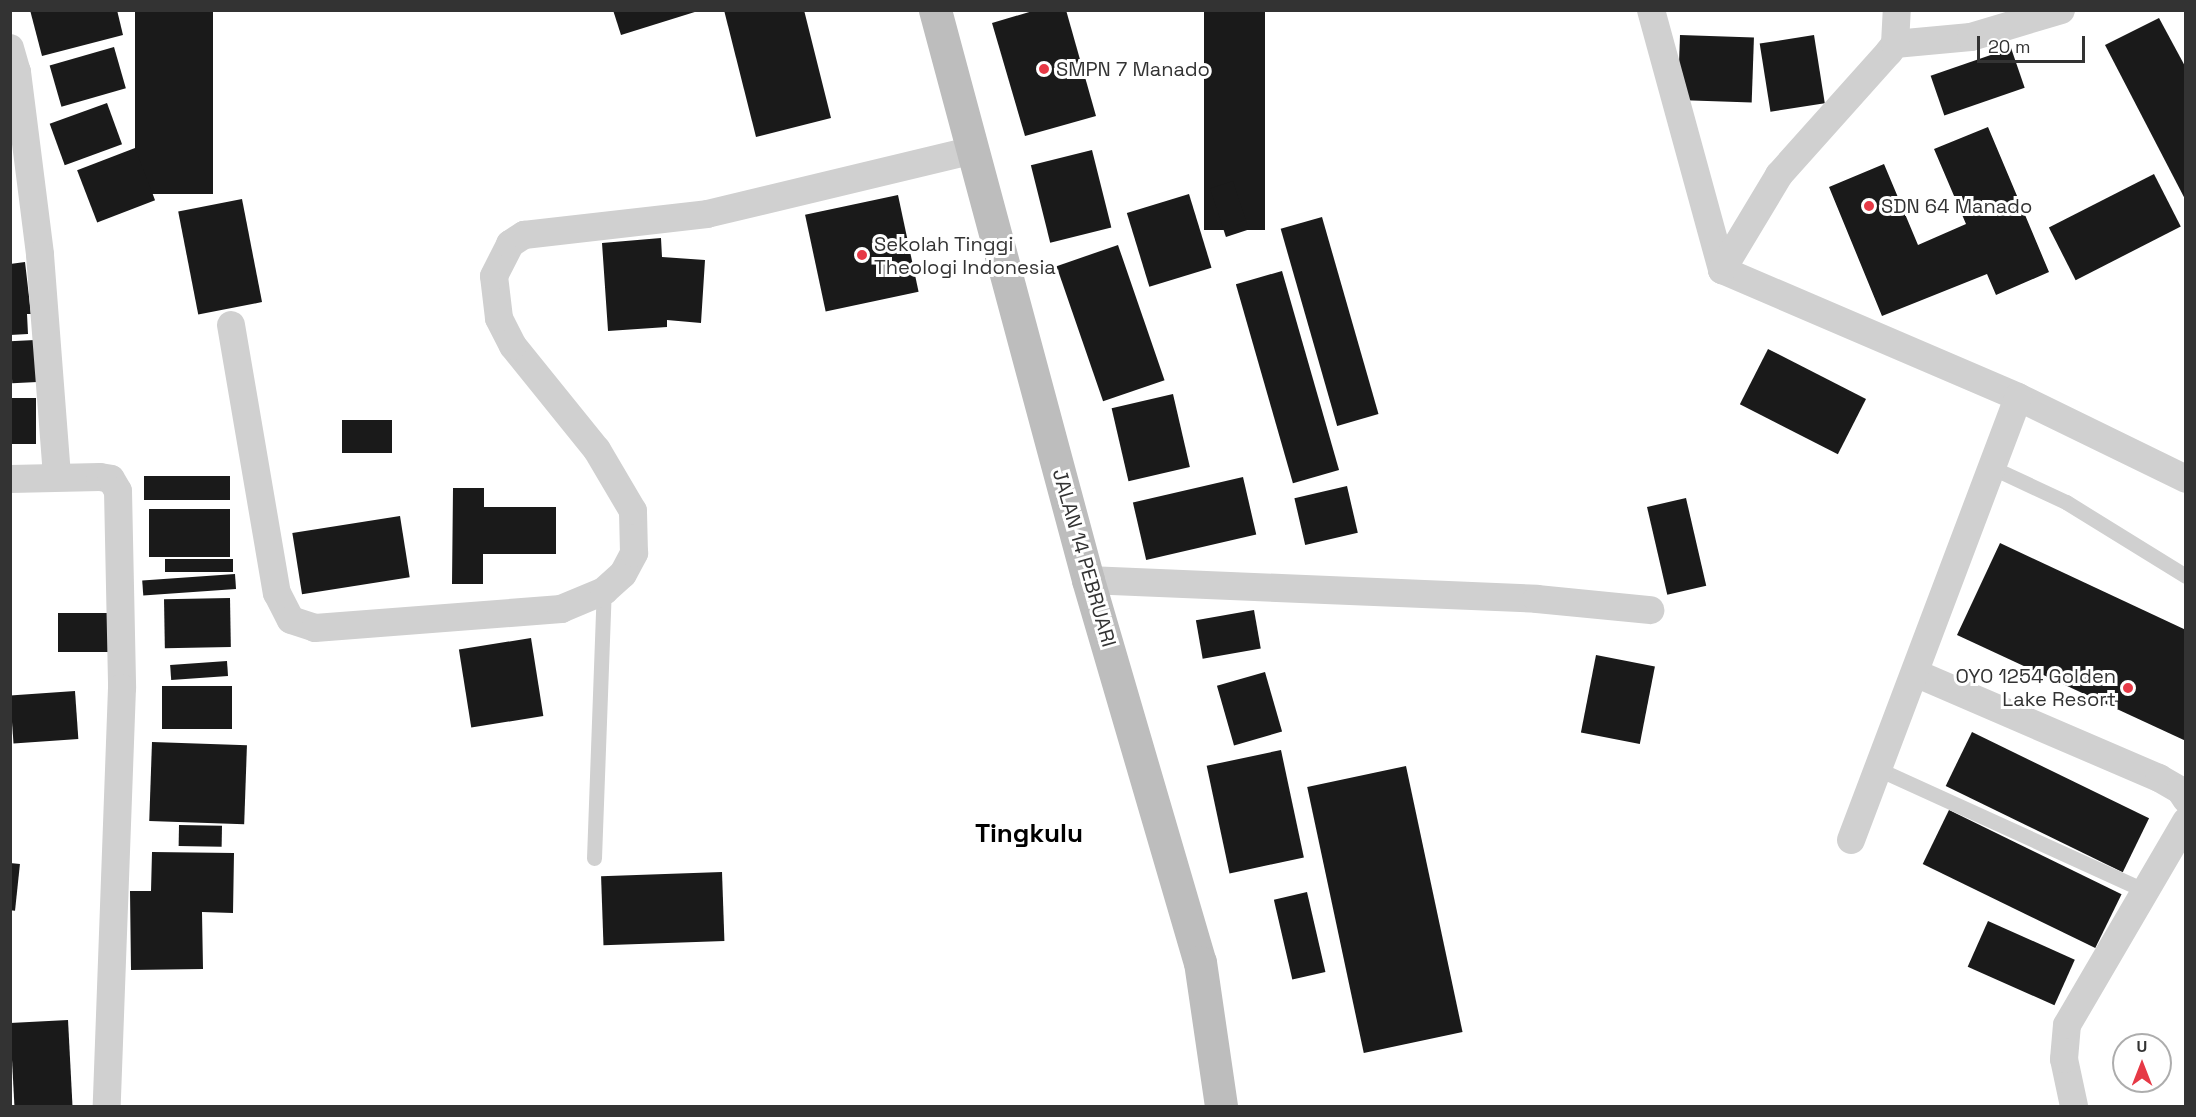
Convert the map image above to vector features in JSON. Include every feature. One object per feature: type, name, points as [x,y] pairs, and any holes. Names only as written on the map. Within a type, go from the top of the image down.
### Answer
[{"type":"main road","name":"JALAN 14 PEBRUARI","points":[[935,10],[1088,580],[1200,962],[1221,1107]]},
{"type":"street","points":[[1651,10],[1722,270]]},
{"type":"street","points":[[1722,270],[1779,175],[1895,44],[1898,10]]},
{"type":"street","points":[[1895,44],[1971,37],[2061,10]]},
{"type":"street","points":[[13,64],[40,255],[57,477]]},
{"type":"street","points":[[231,325],[277,593],[291,620],[315,628],[536,613],[583,603],[604,591],[623,574],[634,553],[633,511],[597,450],[513,346],[499,318],[494,276],[510,244],[524,235],[707,214],[973,150]]},
{"type":"street","points":[[1722,270],[2018,397],[2186,479]]},
{"type":"street","points":[[1851,840],[2018,397]]},
{"type":"street","points":[[10,479],[57,477],[111,479],[118,491],[122,688],[107,1107]]},
{"type":"street","points":[[1088,580],[1537,599],[1650,610]]},
{"type":"street","points":[[1915,673],[2160,778],[2180,790],[2186,799]]},
{"type":"street","points":[[2074,1107],[2064,1059],[2067,1025],[2186,821]]},
{"type":"lane","points":[[1993,468],[2066,502],[2186,576]]},
{"type":"lane","points":[[594,858],[597,692],[606,614],[604,591]]},
{"type":"lane","points":[[1878,769],[2146,891]]},
{"type":"building","points":[[30,10],[117,10],[123,35],[42,56]]},
{"type":"building","points":[[135,10],[213,10],[213,194],[135,194]]},
{"type":"building","points":[[613,10],[698,10],[698,11],[621,35]]},
{"type":"building","points":[[724,10],[804,10],[831,118],[756,137]]},
{"type":"building","name":"SMPN 7 Manado","points":[[1036,10],[1066,10],[1096,116],[1025,136],[992,23]]},
{"type":"building","points":[[1204,10],[1265,10],[1265,230],[1204,230]]},
{"type":"building","points":[[2159,18],[2186,68],[2186,201],[2105,45]]},
{"type":"building","points":[[1680,35],[1754,38],[1752,103],[1678,100]]},
{"type":"building","points":[[1814,35],[1825,103],[1770,112],[1760,44]]},
{"type":"building","points":[[114,47],[126,88],[61,107],[50,65]]},
{"type":"building","points":[[2011,48],[2025,88],[1944,115],[1931,76]]},
{"type":"building","points":[[107,103],[122,144],[65,165],[50,124]]},
{"type":"building","name":"SDN 64 Manado","points":[[1988,127],[2049,272],[1996,295],[1987,274],[1882,316],[1829,187],[1884,164],[1918,245],[1966,224],[1934,149]]},
{"type":"building","points":[[135,148],[155,200],[97,222],[77,170]]},
{"type":"building","points":[[1092,150],[1111,228],[1050,243],[1031,165]]},
{"type":"building","points":[[2154,174],[2181,227],[2076,280],[2049,228]]},
{"type":"building","points":[[1233,181],[1249,230],[1226,237],[1210,188]]},
{"type":"building","points":[[1189,194],[1212,268],[1149,287],[1127,213]]},
{"type":"building","name":"Sekolah Tinggi Theologi Indonesia","points":[[898,195],[919,292],[826,312],[805,215]]},
{"type":"building","points":[[242,199],[262,302],[198,314],[178,211]]},
{"type":"building","points":[[1322,217],[1379,414],[1337,426],[1281,229]]},
{"type":"building","points":[[661,238],[662,257],[705,260],[701,323],[667,320],[667,327],[608,331],[602,243]]},
{"type":"building","points":[[1118,245],[1165,380],[1103,401],[1057,266]]},
{"type":"building","points":[[25,262],[31,314],[27,314],[28,334],[10,335],[10,264]]},
{"type":"building","points":[[1282,271],[1339,470],[1293,483],[1236,284]]},
{"type":"building","points":[[35,340],[37,382],[12,383],[10,341]]},
{"type":"building","points":[[1768,349],[1866,399],[1838,454],[1740,404]]},
{"type":"building","points":[[1173,394],[1190,467],[1128,481],[1112,408]]},
{"type":"building","points":[[10,398],[36,398],[36,444],[10,444]]},
{"type":"building","points":[[342,420],[392,420],[392,453],[342,453]]},
{"type":"building","points":[[144,476],[230,476],[230,500],[144,500]]},
{"type":"building","points":[[1243,477],[1256,534],[1146,560],[1133,502]]},
{"type":"building","points":[[1347,486],[1358,533],[1305,545],[1294,498]]},
{"type":"building","points":[[453,488],[484,488],[484,507],[556,507],[556,554],[483,554],[483,584],[452,584]]},
{"type":"building","points":[[1686,498],[1706,586],[1667,595],[1647,507]]},
{"type":"building","points":[[149,509],[230,509],[230,557],[149,557]]},
{"type":"building","points":[[400,516],[410,577],[302,594],[292,533]]},
{"type":"building","name":"OYO 1254 Golden Lake Resort","points":[[2000,543],[2186,630],[2186,741],[1957,635]]},
{"type":"building","points":[[165,559],[233,559],[233,572],[165,572]]},
{"type":"building","points":[[235,574],[236,589],[143,595],[142,580]]},
{"type":"building","points":[[230,598],[231,647],[165,648],[164,599]]},
{"type":"building","points":[[1254,610],[1261,648],[1203,659],[1196,620]]},
{"type":"building","points":[[58,613],[115,613],[115,652],[58,652]]},
{"type":"building","points":[[531,638],[543,716],[471,727],[459,649]]},
{"type":"building","points":[[1596,655],[1655,666],[1640,744],[1581,733]]},
{"type":"building","points":[[227,661],[228,676],[171,680],[170,665]]},
{"type":"building","points":[[1265,672],[1282,732],[1234,745],[1217,686]]},
{"type":"building","points":[[162,686],[232,686],[232,729],[162,729]]},
{"type":"building","points":[[75,691],[78,739],[14,743],[10,696]]},
{"type":"building","points":[[1972,732],[2149,818],[2123,872],[1946,786]]},
{"type":"building","points":[[152,742],[247,745],[244,824],[149,821]]},
{"type":"building","points":[[1281,750],[1304,858],[1230,873],[1207,766]]},
{"type":"building","points":[[1406,766],[1463,1032],[1364,1053],[1307,787]]},
{"type":"building","points":[[1949,810],[2122,894],[2095,948],[1923,864]]},
{"type":"building","points":[[179,825],[222,826],[222,847],[179,846]]},
{"type":"building","points":[[152,852],[234,853],[233,913],[202,912],[203,969],[131,970],[130,891],[151,891]]},
{"type":"building","points":[[10,863],[20,864],[15,911],[10,910]]},
{"type":"building","points":[[722,872],[724,941],[603,945],[601,876]]},
{"type":"building","points":[[1307,892],[1325,972],[1292,980],[1274,900]]},
{"type":"building","points":[[1988,921],[2075,960],[2054,1005],[1968,967]]},
{"type":"building","points":[[68,1020],[73,1106],[14,1106],[10,1023]]},
{"type":"place","name":"SMPN 7 Manado","points":[[1044,69]]},
{"type":"place","name":"SDN 64 Manado","points":[[1869,206]]},
{"type":"place","name":"Sekolah Tinggi Theologi Indonesia","points":[[862,255]]},
{"type":"place","name":"OYO 1254 Golden Lake Resort","points":[[2128,688]]},
{"type":"district","name":"Tingkulu","points":[[1029,834]]}]
